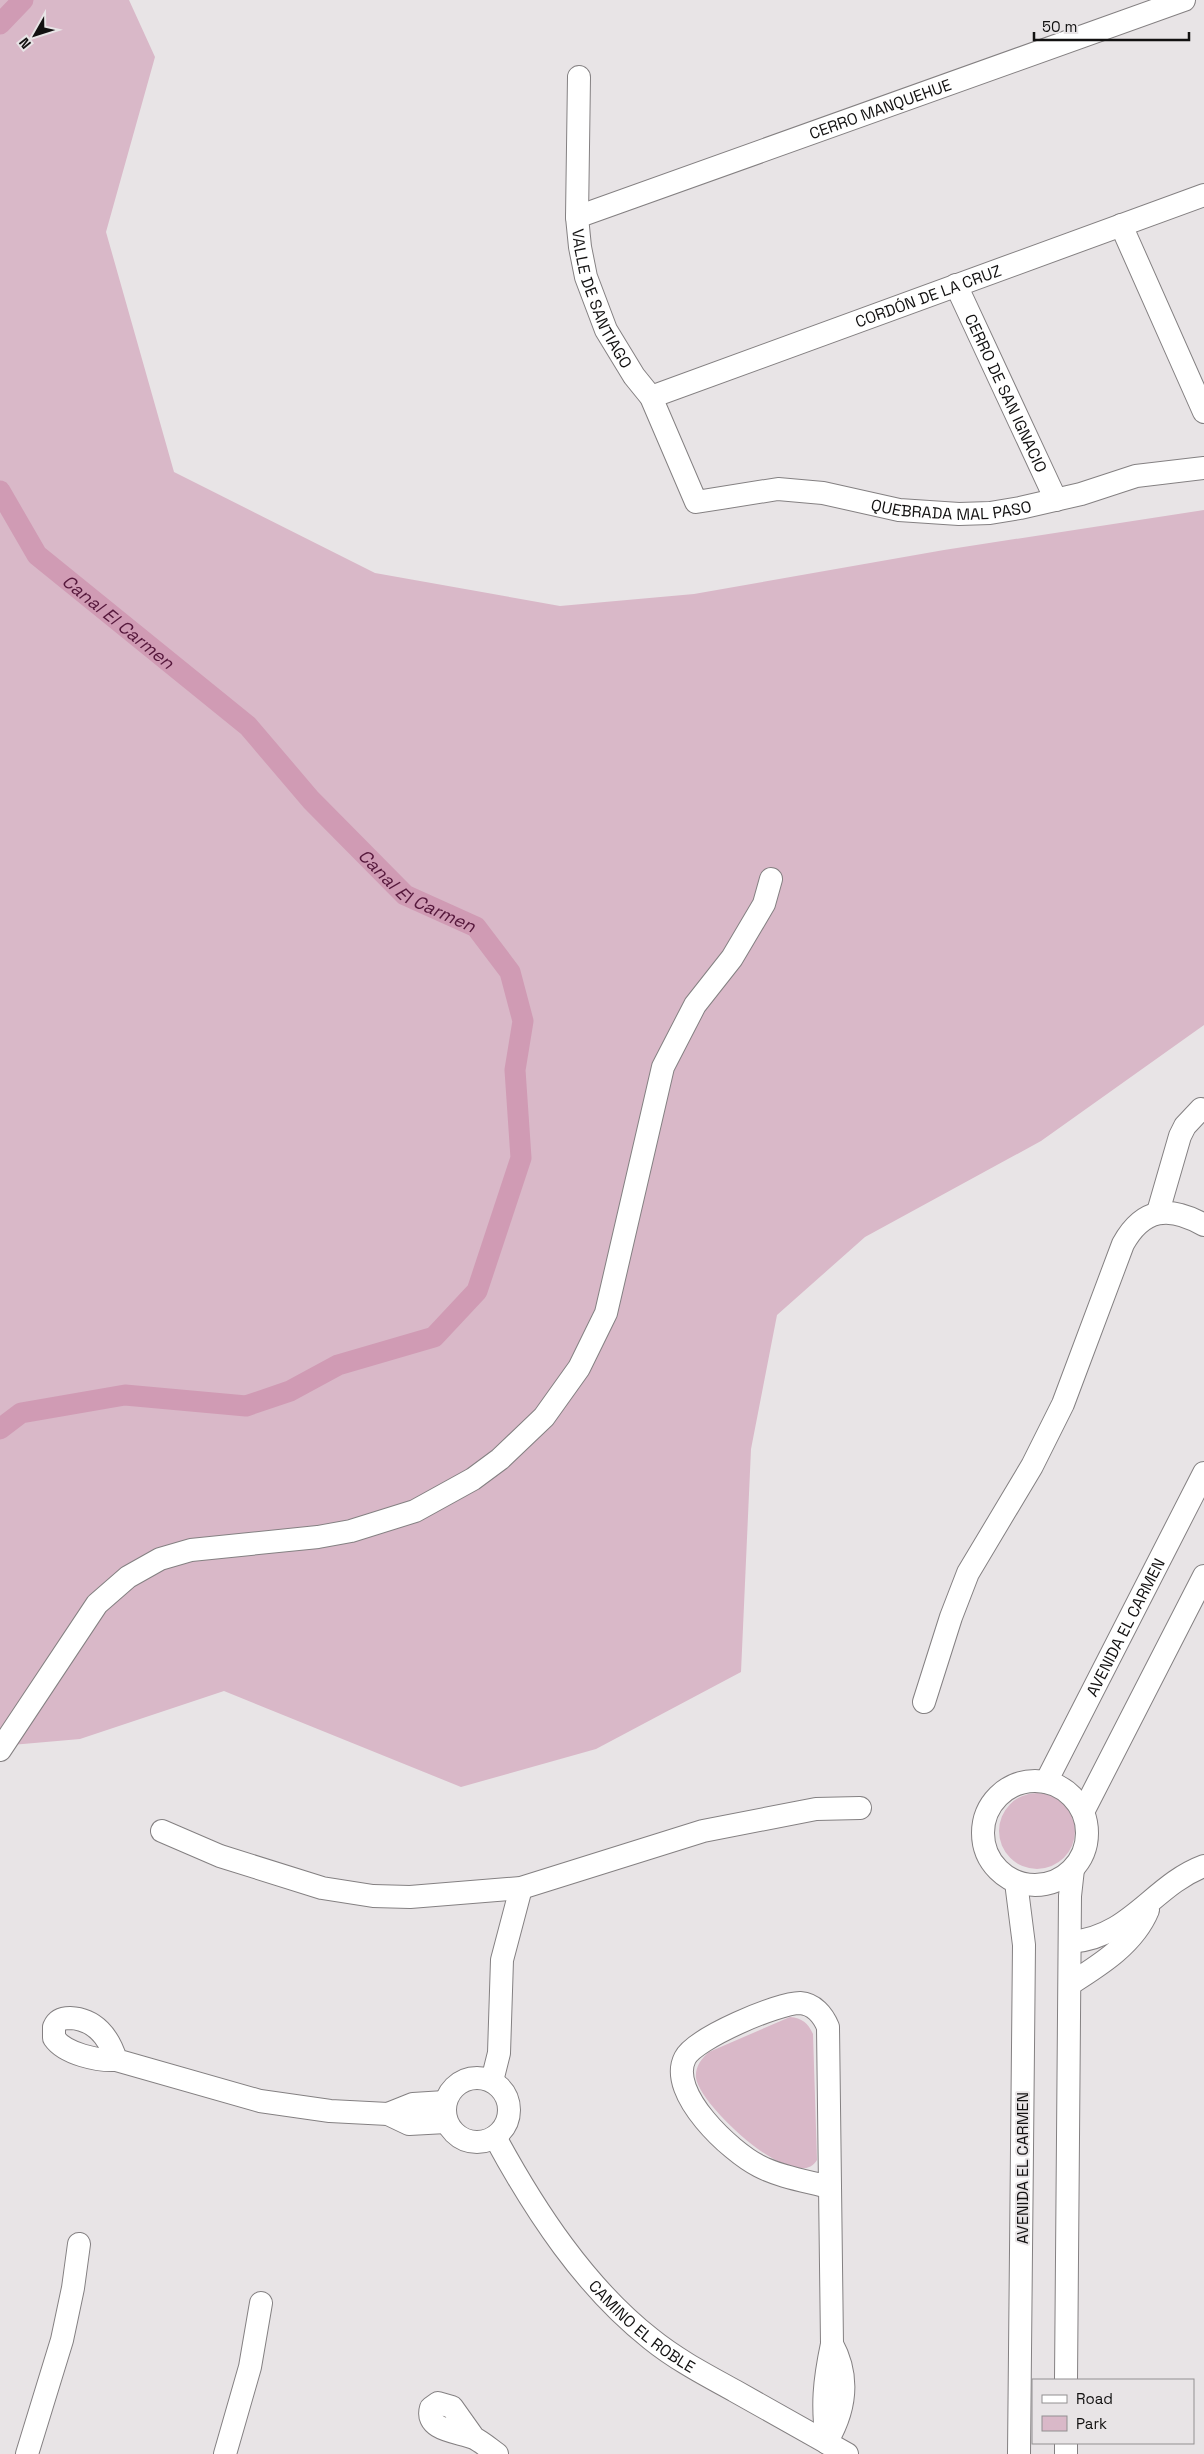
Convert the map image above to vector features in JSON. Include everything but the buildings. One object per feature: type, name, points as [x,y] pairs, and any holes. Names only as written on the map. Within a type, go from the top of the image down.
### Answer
[{"type":"street","name":"CERRO MANQUEHUE","points":[[577,217],[1184,0]]},
{"type":"street","name":"VALLE DE SANTIAGO","points":[[579,77],[577,217],[580,247],[596,306],[619,354],[651,397],[696,502]]},
{"type":"street","name":"CORDÓN DE LA CRUZ","points":[[651,397],[1204,195]]},
{"type":"street","points":[[1121,225],[1204,412]]},
{"type":"street","name":"CERRO DE SAN IGNACIO","points":[[956,285],[1056,500]]},
{"type":"street","name":"QUEBRADA MAL PASO","points":[[696,502],[778,489],[823,492],[900,510],[959,514],[1020,508],[1056,500],[1136,476],[1204,468]]},
{"type":"street","points":[[0,1750],[97,1604],[128,1577],[160,1559],[191,1550],[318,1537],[351,1531],[415,1511],[474,1479],[517,1444],[544,1417],[579,1368],[606,1314],[663,1067],[695,1004],[732,958],[764,904],[771,879]]},
{"type":"street","points":[[1158,1212],[1180,1136],[1185,1126],[1201,1109]]},
{"type":"street","points":[[924,1702],[951,1617],[968,1573],[1032,1466],[1060,1412],[1093,1330],[1123,1244],[1136,1225],[1143,1219],[1158,1212],[1172,1213],[1204,1225]]},
{"type":"street","name":"AVENIDA EL CARMEN","points":[[1046,1782],[1204,1473]]},
{"type":"street","points":[[1083,1812],[1204,1576]]},
{"type":"street","points":[[1026,1781],[1046,1782],[1068,1792],[1083,1812],[1088,1838],[1083,1854],[1073,1869],[1059,1880],[1042,1885],[1016,1882],[1000,1872],[988,1856],[983,1837],[985,1818],[994,1801],[1008,1788],[1026,1781]]},
{"type":"street","points":[[162,1831],[220,1856],[301,1882],[347,1893],[410,1897],[520,1888],[704,1831],[816,1810],[860,1808]]},
{"type":"street","points":[[1070,1942],[1089,1940],[1100,1936],[1134,1916],[1176,1881],[1204,1866]]},
{"type":"street","points":[[1066,2379],[1070,1896],[1073,1869]]},
{"type":"street","name":"AVENIDA EL CARMEN","points":[[1016,1882],[1024,1945],[1019,2454]]},
{"type":"street","points":[[492,2081],[499,2053],[502,1960],[520,1888]]},
{"type":"street","points":[[1070,1984],[1092,1970],[1130,1939],[1139,1928],[1151,1902]]},
{"type":"street","points":[[822,2448],[837,2422],[844,2392],[842,2364],[832,2344],[828,2034],[825,2020],[808,2005],[800,2003],[790,2005],[722,2030],[690,2050],[681,2070],[684,2087],[696,2108],[730,2145],[761,2167],[829,2187]]},
{"type":"street","points":[[116,2060],[260,2101],[330,2111],[388,2114],[413,2104],[446,2112]]},
{"type":"street","points":[[483,2078],[492,2081],[506,2095],[510,2113],[507,2122],[495,2137],[486,2141],[467,2141],[451,2130],[446,2112],[449,2093],[464,2080],[483,2078]]},
{"type":"street","name":"CAMINO EL ROBLE","points":[[495,2137],[509,2163],[562,2244],[595,2285],[635,2326],[690,2366],[822,2448],[847,2454]]},
{"type":"street","points":[[27,2454],[62,2340],[73,2288],[79,2244]]},
{"type":"street","points":[[225,2454],[250,2367],[261,2302]]},
{"type":"street","points":[[474,2438],[497,2454]]},
{"type":"green space","points":[[0,0],[129,0],[155,57],[106,232],[174,472],[375,573],[560,606],[694,594],[944,550],[1204,510],[1204,1025],[1041,1141],[865,1237],[777,1315],[751,1449],[741,1672],[596,1749],[461,1787],[224,1691],[80,1739],[0,1746]]},
{"type":"green space","points":[[1030,1793],[1044,1793],[1058,1799],[1069,1810],[1073,1816],[1075,1831],[1073,1846],[1064,1858],[1052,1867],[1030,1869],[1016,1863],[1005,1852],[999,1838],[999,1824],[1005,1810],[1016,1799]]},
{"type":"green space","points":[[790,2017],[804,2022],[813,2034],[817,2160],[806,2168],[790,2166],[771,2157],[750,2143],[714,2108],[701,2091],[696,2078],[696,2070],[699,2064],[709,2052]]},
{"type":"waterway","name":"Canal El Carmen","points":[[0,24],[23,0]]},
{"type":"waterway","name":"Canal El Carmen","points":[[0,491],[37,555],[248,726],[311,800],[405,895],[476,927],[510,972],[523,1021],[515,1070],[521,1158],[477,1291],[434,1337],[338,1365],[290,1391],[246,1406],[125,1395],[21,1413],[0,1429]]}]
